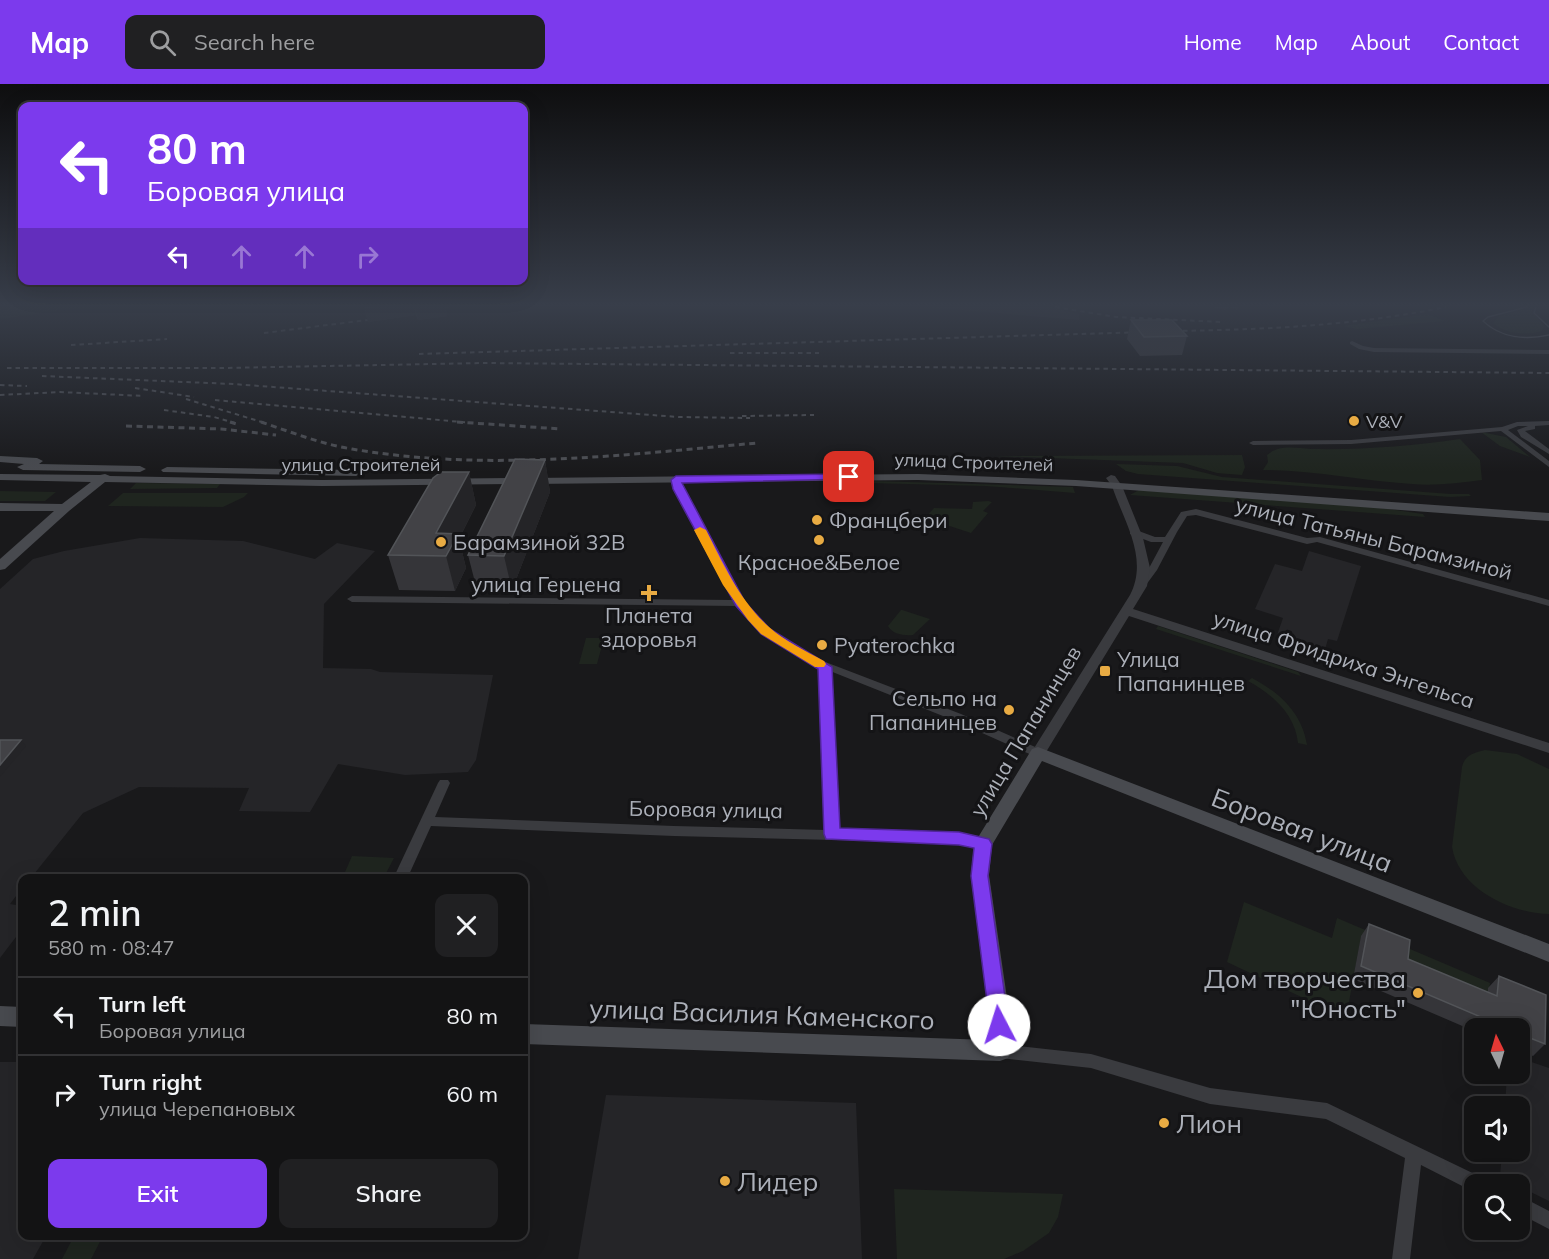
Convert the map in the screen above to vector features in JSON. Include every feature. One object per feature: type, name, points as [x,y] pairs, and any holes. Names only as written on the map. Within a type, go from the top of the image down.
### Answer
[{"type":"main road","points":[[0,459],[57,462],[84,468]]},
{"type":"main road","name":"улица Строителей","points":[[0,467],[490,473],[857,470],[1000,473],[1549,517]]},
{"type":"main road","points":[[0,566],[65,508],[117,469]]},
{"type":"main road","name":"улица Строителей","points":[[0,477],[410,483],[899,477],[1114,482],[1549,508]]},
{"type":"main road","points":[[0,507],[65,508]]},
{"type":"main road","name":"улица Папанинцев","points":[[1000,1051],[997,998],[980,876],[983,844],[1038,753]]},
{"type":"main road","name":"Боровая улица","points":[[1038,753],[1549,953]]},
{"type":"main road","points":[[0,1016],[18,1017]]},
{"type":"main road","name":"улица Василия Каменского","points":[[528,1034],[1000,1051]]},
{"type":"street","points":[[1253,443],[1351,442],[1503,429],[1517,424],[1549,424]]},
{"type":"street","points":[[1549,424],[1526,427],[1521,430],[1549,452]]},
{"type":"street","points":[[1503,429],[1549,465]]},
{"type":"street","points":[[676,480],[678,489],[740,603],[765,632],[825,667],[957,717],[1038,753]]},
{"type":"street","name":"улица Папанинцев","points":[[1114,482],[1139,548],[1144,570],[1140,587]]},
{"type":"street","name":"улица Папанинцев","points":[[1038,753],[1140,587],[1148,579],[1176,524],[1184,514],[1190,512]]},
{"type":"street","name":"улица Татьяны Барамзиной","points":[[1190,512],[1212,515],[1307,541],[1317,539],[1549,603]]},
{"type":"street","points":[[1133,532],[1154,540],[1169,539]]},
{"type":"street","points":[[1139,548],[1150,544],[1164,549]]},
{"type":"street","name":"улица Герцена","points":[[352,599],[740,603]]},
{"type":"street","name":"улица Фридриха Энгельса","points":[[1126,611],[1549,748]]},
{"type":"street","points":[[825,667],[832,834]]},
{"type":"street","points":[[402,874],[444,783]]},
{"type":"street","name":"Боровая улица","points":[[427,821],[674,831],[959,838],[983,844]]},
{"type":"street","name":"улица Василия Каменского","points":[[1000,1051],[1091,1061],[1210,1096],[1327,1111],[1464,1178]]},
{"type":"street","points":[[1401,1259],[1414,1153]]},
{"type":"street","points":[[1530,1210],[1549,1220]]},
{"type":"shaded area","points":[[1481,432],[1506,437],[1530,457],[1500,446]]},
{"type":"shaded area","points":[[1460,439],[1480,460],[1482,480],[1421,485],[1263,470],[1268,462],[1267,455],[1282,448],[1367,448]]},
{"type":"shaded area","points":[[1242,455],[1245,467],[1242,475],[1217,473],[1183,463],[994,456]]},
{"type":"shaded area","points":[[1116,464],[1177,466],[1222,477],[1469,494],[1471,496],[1450,497],[1138,474],[1126,471]]},
{"type":"shaded area","points":[[874,481],[1073,487],[1075,493],[986,486],[868,483]]},
{"type":"shaded area","points":[[136,483],[220,484],[217,488],[130,489]]},
{"type":"shaded area","points":[[1139,490],[1375,507],[1423,514],[1425,517],[1130,495]]},
{"type":"shaded area","points":[[0,491],[56,492],[45,501],[0,501]]},
{"type":"shaded area","points":[[123,493],[248,493],[223,507],[108,506]]},
{"type":"shaded area","points":[[973,502],[992,502],[983,511],[988,513],[971,533],[925,518],[934,508],[972,509]]},
{"type":"shaded area","points":[[140,538],[243,541],[315,559],[337,543],[375,551],[324,604],[323,668],[493,675],[476,760],[468,772],[405,775],[338,764],[310,812],[239,811],[249,788],[139,787],[83,813],[34,874],[18,874],[18,893],[10,904],[18,905],[18,934],[0,958],[0,589],[33,559],[64,551]]},
{"type":"shaded area","points":[[1309,551],[1361,566],[1337,641],[1328,639],[1323,656],[1275,641],[1283,618],[1255,609],[1275,564],[1302,571]]},
{"type":"shaded area","points":[[901,610],[930,619],[913,635],[899,634],[888,626]]},
{"type":"shaded area","points":[[1158,626],[1298,672],[1301,676],[1156,629]]},
{"type":"shaded area","points":[[586,638],[604,638],[597,664],[579,664]]},
{"type":"shaded area","points":[[1252,678],[1272,690],[1288,705],[1300,723],[1307,745],[1298,743],[1287,714],[1266,692],[1248,681]]},
{"type":"shaded area","points":[[1485,750],[1517,754],[1549,769],[1549,914],[1518,909],[1488,896],[1475,886],[1457,862],[1452,847],[1462,767],[1470,755]]},
{"type":"shaded area","points":[[352,856],[394,858],[386,874],[344,874]]},
{"type":"shaded area","points":[[1244,902],[1332,938],[1337,918],[1490,983],[1487,1008],[1361,937],[1346,1018],[1227,962]]},
{"type":"shaded area","points":[[1530,1061],[1549,1068],[1549,1201],[1530,1192],[1530,1174],[1500,1174],[1501,1162],[1530,1162],[1530,1096],[1506,1096],[1506,1084],[1530,1084]]},
{"type":"shaded area","points":[[0,1062],[18,1062],[18,1240],[44,1240],[33,1259],[0,1259]]},
{"type":"shaded area","name":"Лидер","points":[[606,1095],[856,1103],[862,1259],[578,1259]]},
{"type":"shaded area","points":[[894,1189],[1063,1194],[1058,1217],[1049,1233],[1023,1251],[1004,1259],[897,1259]]},
{"type":"shaded area","points":[[72,1240],[101,1240],[91,1259],[62,1259]]},
{"type":"building","points":[[515,459],[545,460],[504,556],[468,555]]},
{"type":"building","points":[[441,472],[469,472],[436,533],[458,534],[446,556],[388,555],[433,478]]},
{"type":"building","points":[[0,740],[21,740],[0,765]]},
{"type":"building","points":[[1369,924],[1410,940],[1408,959],[1497,996],[1499,976],[1546,995],[1545,1044],[1530,1038],[1530,1018],[1483,1018],[1361,966]]},
{"type":"railway","points":[[7,368],[223,368],[485,363],[1549,373]]},
{"type":"railway","points":[[42,376],[233,384],[679,417],[750,418]]},
{"type":"railway","points":[[0,385],[27,386]]},
{"type":"railway","points":[[135,388],[194,397]]},
{"type":"railway","points":[[0,395],[60,392],[144,396]]},
{"type":"railway","points":[[186,399],[265,423]]},
{"type":"railway","points":[[215,400],[473,423]]},
{"type":"railway","points":[[164,410],[214,417],[235,423]]},
{"type":"railway","points":[[742,416],[814,415]]},
{"type":"railway","points":[[230,422],[240,425]]},
{"type":"railway","points":[[261,422],[340,447],[402,456],[453,459],[554,459],[757,443]]},
{"type":"railway","points":[[457,422],[561,429]]},
{"type":"railway","points":[[126,426],[221,429],[276,435]]},
{"type":"slow traffic","points":[[700,530],[740,603],[765,632],[819,664]]},
{"type":"place","name":"V&V","points":[[1354,421]]},
{"type":"place","name":"Францбери","points":[[817,520]]},
{"type":"place","name":"Красное&Белое","points":[[819,540]]},
{"type":"place","name":"Барамзиной 32В","points":[[441,542]]},
{"type":"place","name":"Планета здоровья","points":[[649,593]]},
{"type":"place","name":"Pyaterochka","points":[[822,645]]},
{"type":"place","name":"Улица Папанинцев","points":[[1105,671]]},
{"type":"place","name":"Сельпо на Папанинцев","points":[[1009,710]]},
{"type":"place","name":"Дом творчества \"Юность\"","points":[[1418,993]]},
{"type":"place","name":"Лион","points":[[1164,1123]]},
{"type":"place","name":"Лидер","points":[[725,1181]]},
{"type":"route","points":[[849,477],[676,480],[678,489],[740,603],[765,632],[825,667],[832,834],[959,838],[983,844],[980,876],[999,1025]]}]
